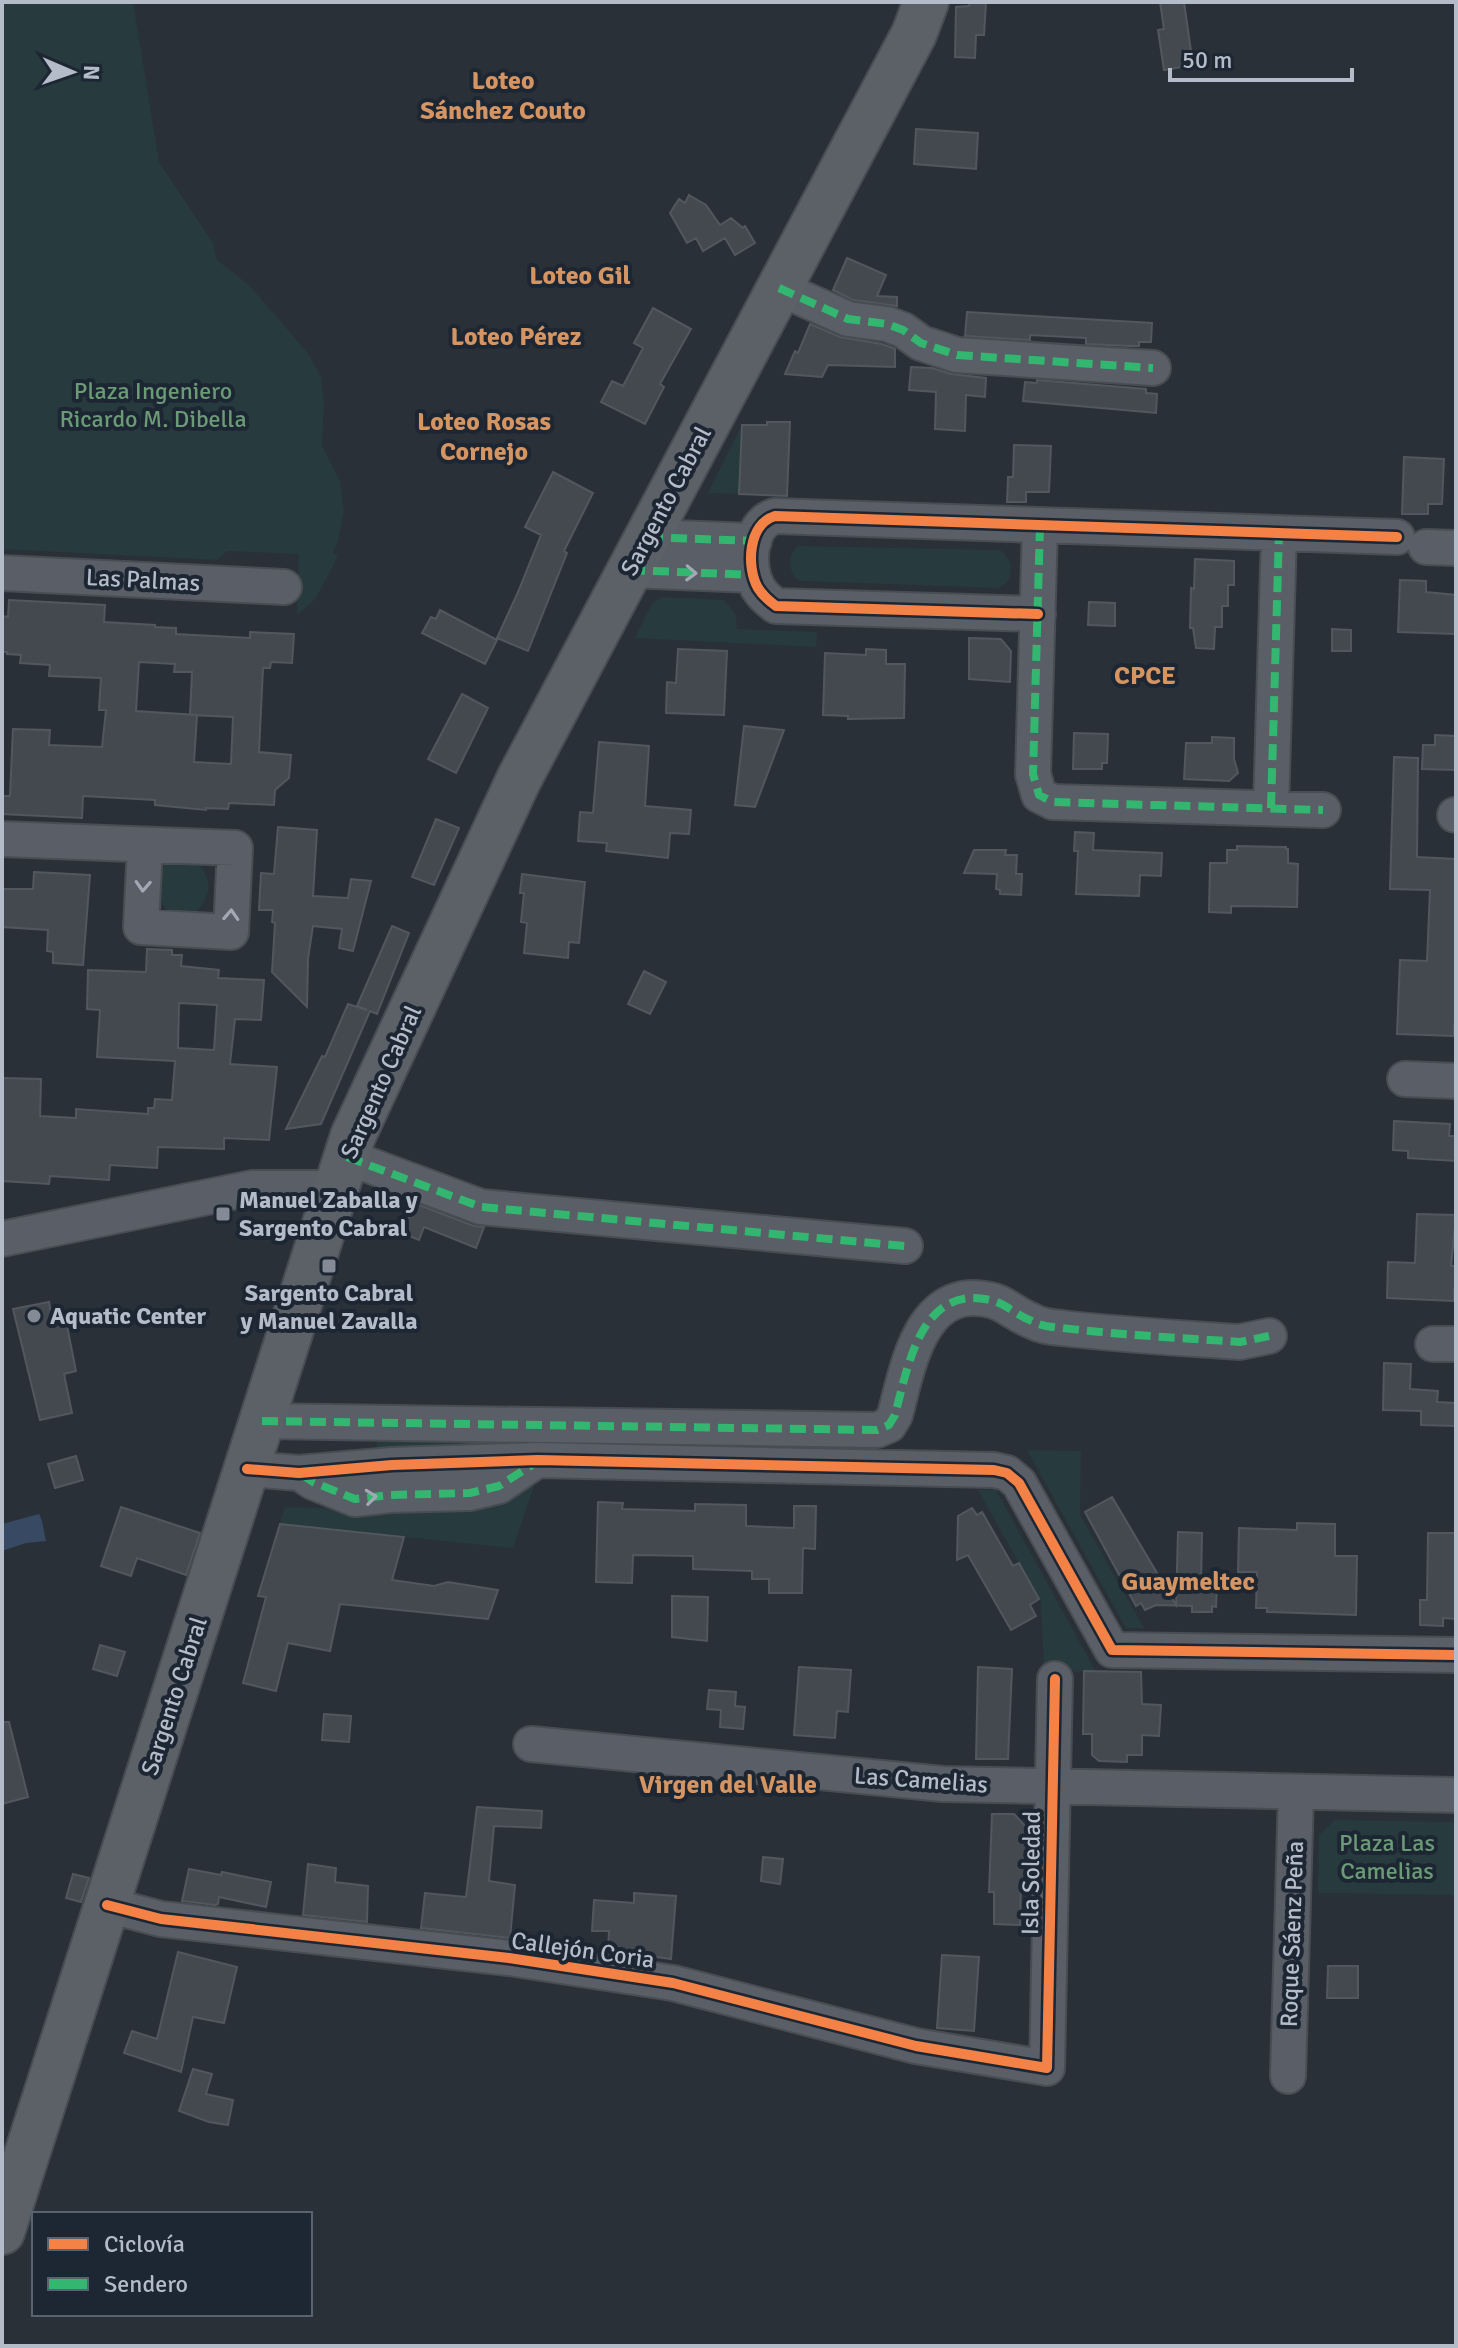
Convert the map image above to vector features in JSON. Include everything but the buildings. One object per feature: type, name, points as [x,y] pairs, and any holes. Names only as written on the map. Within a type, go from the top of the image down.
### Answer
[{"type":"main road","name":"Sargento Cabral","points":[[2,2232],[358,1125],[519,779],[914,34],[926,2]]},
{"type":"street","points":[[779,288],[848,319],[887,324],[903,330],[921,343],[957,355],[1153,368]]},
{"type":"street","points":[[1038,614],[776,606],[759,590],[753,575],[754,541],[762,524],[775,516],[1279,533],[1426,544]]},
{"type":"street","points":[[1040,525],[1033,774],[1039,795],[1053,802],[1323,810]]},
{"type":"street","points":[[1271,808],[1279,533]]},
{"type":"street","points":[[638,554],[754,541]]},
{"type":"street","points":[[638,554],[753,575]]},
{"type":"street","name":"Las Palmas","points":[[2,573],[284,587]]},
{"type":"street","points":[[2,839],[145,845]]},
{"type":"street","points":[[1405,1079],[1456,1081]]},
{"type":"street","points":[[2,1239],[252,1188],[342,1173],[481,1207],[905,1246]]},
{"type":"street","points":[[262,1421],[877,1430],[889,1425],[895,1415],[914,1346],[929,1320],[944,1307],[958,1301],[977,1299],[994,1301],[1031,1321],[1061,1328],[1240,1342],[1269,1336]]},
{"type":"street","points":[[247,1469],[299,1473],[392,1465],[538,1460],[994,1470],[1007,1473],[1019,1483],[1112,1650],[1456,1655]]},
{"type":"street","name":"Isla Soledad","points":[[1047,2068],[1055,1679]]},
{"type":"street","name":"Las Camelias","points":[[531,1744],[943,1784],[1456,1795]]},
{"type":"street","name":"Roque Sáenz Peña","points":[[1288,2076],[1296,1792]]},
{"type":"street","name":"Callejón Coria","points":[[107,1905],[161,1919],[509,1958],[673,1983],[916,2046],[1047,2068]]},
{"type":"green space","name":"Plaza Ingeniero Ricardo M. Dibella","points":[[2,2],[133,2],[159,162],[213,243],[217,260],[249,285],[307,352],[321,377],[324,403],[322,446],[340,482],[344,512],[333,553],[338,556],[316,598],[297,615],[299,554],[227,551],[217,560],[2,549]]},
{"type":"green space","points":[[742,425],[739,494],[708,493]]},
{"type":"green space","points":[[798,546],[1000,550],[1008,559],[1011,570],[1008,580],[999,588],[802,581],[795,578],[790,565],[792,553]]},
{"type":"green space","points":[[661,597],[724,600],[736,615],[737,629],[817,632],[816,647],[635,638],[652,604]]},
{"type":"green space","points":[[167,862],[199,864],[203,870],[208,893],[197,911],[167,910],[156,896],[157,873]]},
{"type":"green space","points":[[377,1437],[529,1440],[494,1454],[376,1452]]},
{"type":"green space","points":[[1027,1450],[1081,1451],[1080,1515],[1144,1628],[1126,1628]]},
{"type":"green space","points":[[535,1483],[513,1548],[280,1524],[285,1507],[346,1509],[484,1503]]},
{"type":"green space","points":[[978,1490],[996,1490],[1096,1672],[1044,1671],[1041,1602]]},
{"type":"green space","name":"Plaza Las Camelias","points":[[1335,1820],[1456,1822],[1456,1895],[1318,1893],[1319,1835]]},
{"type":"water","points":[[39,1514],[46,1541],[26,1543],[2,1551],[2,1524]]},
{"type":"marked path","points":[[779,288],[848,319],[887,324],[903,330],[921,343],[957,355],[1153,368]]},
{"type":"marked path","points":[[1040,525],[1033,774],[1039,795],[1053,802],[1323,810]]},
{"type":"marked path","points":[[1271,808],[1279,533]]},
{"type":"marked path","points":[[647,537],[754,541]]},
{"type":"marked path","points":[[629,570],[753,575]]},
{"type":"marked path","points":[[347,1157],[481,1207],[905,1246]]},
{"type":"marked path","points":[[262,1421],[877,1430],[889,1425],[895,1415],[922,1332],[934,1315],[950,1303],[969,1298],[994,1301],[1035,1323],[1054,1327],[1240,1342],[1269,1336]]},
{"type":"marked path","points":[[301,1474],[355,1499],[470,1493],[499,1486],[535,1463]]},
{"type":"cycle path","points":[[1038,614],[776,606],[762,593],[754,579],[752,547],[759,528],[775,516],[1397,537]]},
{"type":"cycle path","points":[[247,1469],[299,1473],[392,1465],[538,1460],[994,1470],[1007,1473],[1019,1483],[1112,1650],[1456,1655]]},
{"type":"cycle path","points":[[107,1905],[161,1919],[509,1958],[673,1983],[916,2046],[1047,2068],[1055,1679]]},
{"type":"place","name":"Manuel Zaballa y Sargento Cabral","points":[[223,1214]]},
{"type":"place","name":"Sargento Cabral y Manuel Zavalla","points":[[329,1266]]},
{"type":"place","name":"Aquatic Center","points":[[34,1316]]},
{"type":"district","name":"Loteo Sánchez Couto","points":[[503,96]]},
{"type":"district","name":"Loteo Gil","points":[[580,276]]},
{"type":"district","name":"Loteo Pérez","points":[[516,337]]},
{"type":"district","name":"Loteo Rosas Cornejo","points":[[484,437]]},
{"type":"district","name":"CPCE","points":[[1145,676]]},
{"type":"district","name":"Guaymeltec","points":[[1188,1582]]},
{"type":"district","name":"Virgen del Valle","points":[[728,1785]]}]
